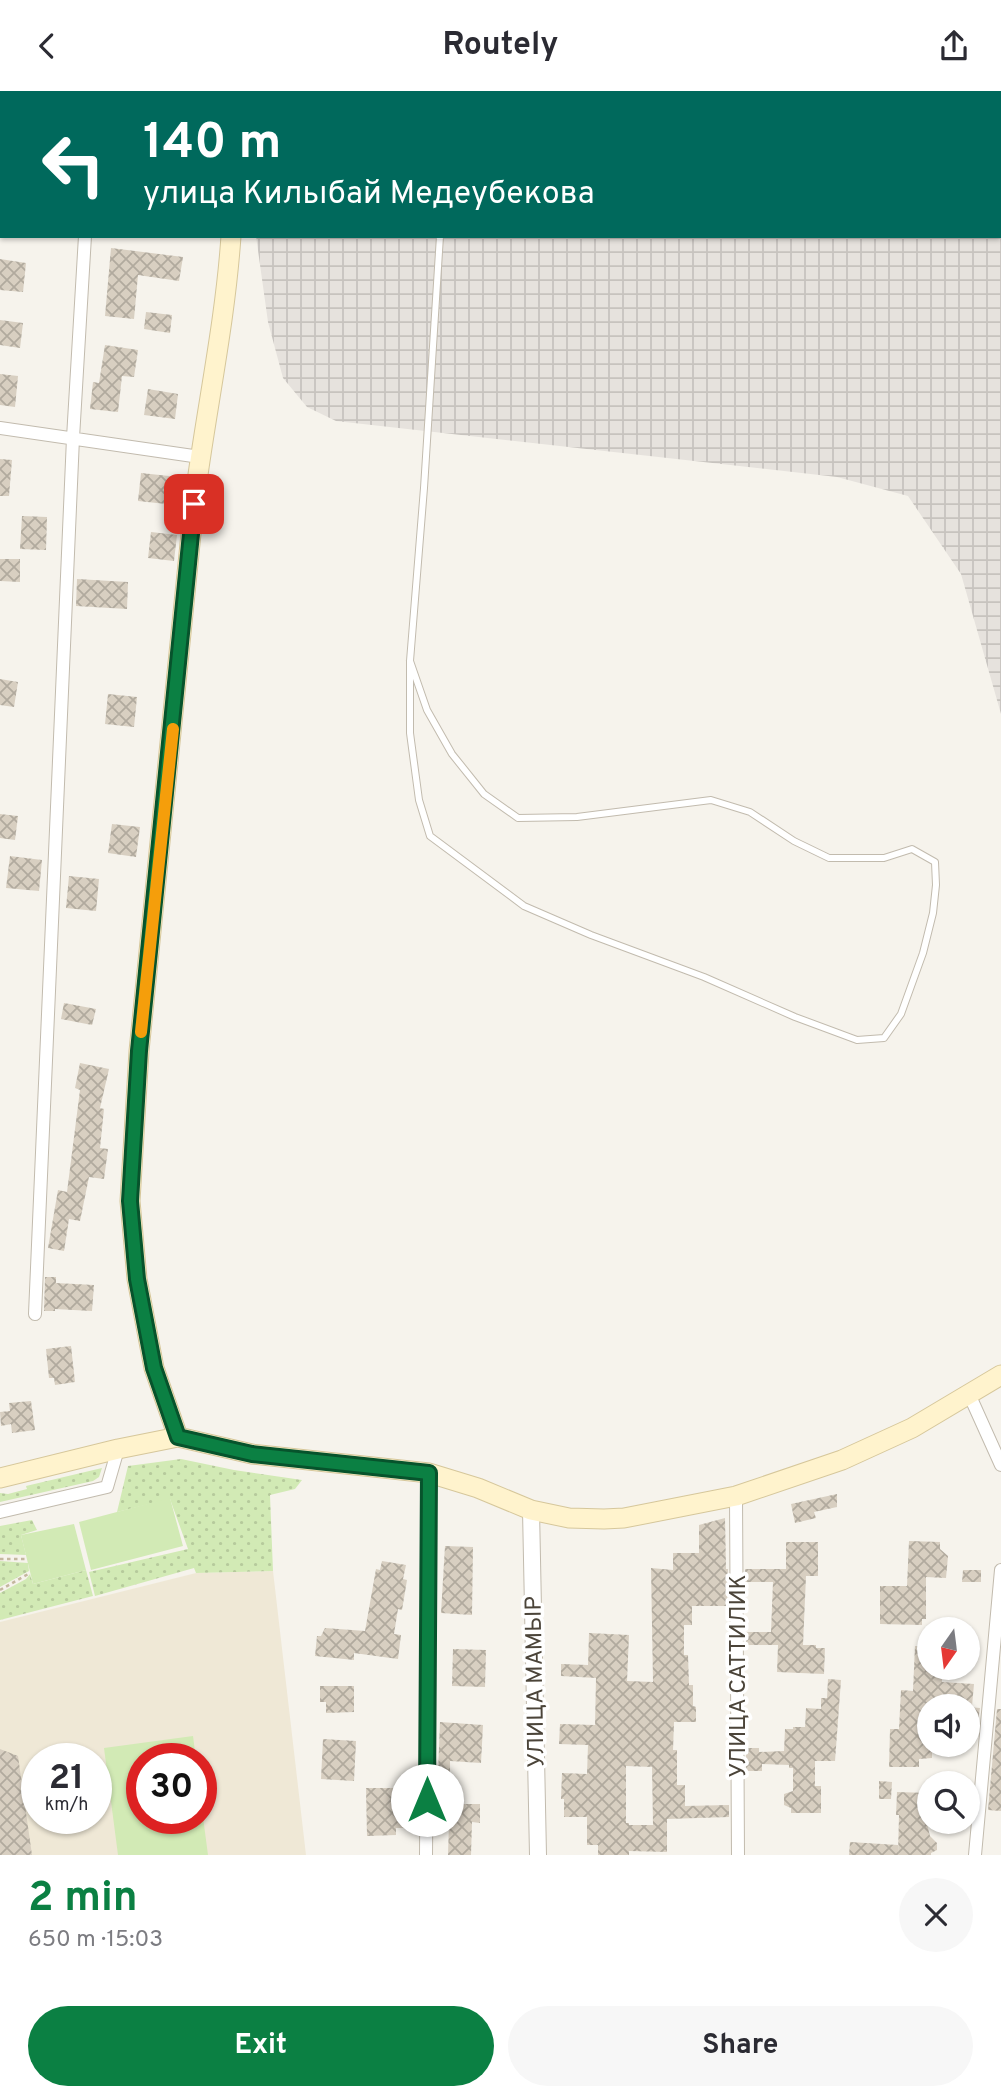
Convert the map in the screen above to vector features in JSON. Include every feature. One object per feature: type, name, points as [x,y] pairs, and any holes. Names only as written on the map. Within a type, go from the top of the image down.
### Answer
[{"type":"main road","points":[[178,1437],[154,1368],[137,1279],[130,1201],[142,1024],[200,457],[228,289],[231,238]]},
{"type":"main road","points":[[0,1478],[178,1437],[252,1454],[429,1473],[478,1487],[531,1510],[569,1518],[624,1518],[736,1496],[842,1460],[912,1428],[1001,1375]]},
{"type":"street","points":[[35,1314],[73,438],[85,238]]},
{"type":"street","points":[[0,428],[200,457]]},
{"type":"street","points":[[969,1394],[1001,1465]]},
{"type":"street","points":[[0,1512],[107,1487],[118,1449]]},
{"type":"street","points":[[426,1855],[429,1473]]},
{"type":"street","name":"УЛИЦА САТТИЛИК","points":[[736,1496],[738,1855]]},
{"type":"street","name":"УЛИЦА МАМЫР","points":[[531,1510],[538,1855]]},
{"type":"street","points":[[975,1855],[1001,1570]]},
{"type":"lane","points":[[410,661],[427,711],[452,754],[484,794],[518,818],[577,817],[711,800],[750,812],[794,841],[829,858],[884,858],[912,849],[935,862],[933,913],[923,953],[901,1014],[884,1038],[857,1040],[524,906],[430,836],[419,800],[411,733],[410,661],[440,238]]},
{"type":"path","points":[[0,1559],[27,1559]]},
{"type":"path","points":[[0,1590],[30,1573]]},
{"type":"shaded area","points":[[256,238],[1001,238],[1001,714],[961,574],[908,496],[837,477],[336,421],[307,407],[283,378],[268,322]]},
{"type":"shaded area","points":[[273,1571],[306,1855],[0,1855],[0,1622],[196,1573]]},
{"type":"green space","points":[[181,1459],[302,1480],[295,1489],[270,1495],[273,1571],[196,1573],[194,1568],[95,1596],[89,1572],[188,1549],[170,1499],[117,1512],[128,1466]]},
{"type":"green space","points":[[102,1468],[99,1477],[93,1481],[0,1502],[0,1493],[8,1494],[27,1489],[26,1486]]},
{"type":"green space","points":[[170,1498],[183,1546],[91,1570],[79,1522]]},
{"type":"green space","points":[[32,1520],[37,1530],[21,1535],[26,1555],[0,1554],[0,1526]]},
{"type":"green space","points":[[74,1524],[86,1570],[33,1584],[21,1535]]},
{"type":"green space","points":[[0,1561],[28,1563],[29,1571],[0,1587]]},
{"type":"green space","points":[[86,1570],[93,1596],[0,1620],[0,1593],[30,1574],[33,1584]]},
{"type":"green space","points":[[193,1736],[194,1743],[141,1743]]},
{"type":"green space","points":[[126,1745],[126,1834],[205,1834],[208,1855],[118,1855],[112,1809],[112,1747]]},
{"type":"building","points":[[111,248],[183,257],[179,281],[138,275],[134,319],[105,316]]},
{"type":"building","points":[[0,259],[26,263],[23,292],[0,290]]},
{"type":"building","points":[[146,312],[172,315],[170,333],[144,329]]},
{"type":"building","points":[[0,320],[23,323],[20,348],[0,345]]},
{"type":"building","points":[[105,345],[138,350],[134,377],[122,376],[118,412],[90,409],[93,382],[99,383]]},
{"type":"building","points":[[0,374],[18,376],[15,407],[0,405]]},
{"type":"building","points":[[148,389],[178,394],[175,419],[144,415]]},
{"type":"building","points":[[0,459],[12,460],[9,496],[0,496]]},
{"type":"building","points":[[141,473],[169,476],[166,504],[138,501]]},
{"type":"building","points":[[22,516],[47,517],[46,550],[20,549]]},
{"type":"building","points":[[151,532],[177,535],[174,561],[148,558]]},
{"type":"building","points":[[0,559],[20,559],[20,582],[0,581]]},
{"type":"building","points":[[77,579],[128,582],[127,609],[76,606]]},
{"type":"building","points":[[0,679],[18,682],[14,707],[0,705]]},
{"type":"building","points":[[108,694],[137,697],[134,727],[105,724]]},
{"type":"building","points":[[0,814],[18,816],[15,840],[0,838]]},
{"type":"building","points":[[112,824],[140,827],[136,857],[108,853]]},
{"type":"building","points":[[10,856],[42,860],[39,891],[6,888]]},
{"type":"building","points":[[69,876],[99,879],[96,911],[66,908]]},
{"type":"building","points":[[64,1003],[96,1009],[92,1025],[61,1019]]},
{"type":"building","points":[[80,1063],[109,1069],[100,1108],[104,1109],[100,1148],[108,1149],[104,1179],[89,1177],[80,1221],[69,1219],[64,1251],[48,1248],[58,1190],[67,1192],[80,1090],[75,1088]]},
{"type":"building","points":[[45,1277],[56,1277],[56,1283],[94,1285],[92,1311],[44,1311]]},
{"type":"building","points":[[71,1346],[75,1382],[55,1385],[54,1378],[49,1378],[46,1349]]},
{"type":"building","points":[[31,1401],[35,1430],[12,1433],[11,1424],[1,1426],[0,1412],[10,1411],[9,1403]]},
{"type":"building","points":[[837,1494],[837,1507],[814,1512],[816,1518],[795,1523],[791,1504]]},
{"type":"building","points":[[725,1518],[727,1606],[692,1606],[692,1625],[684,1625],[684,1655],[688,1655],[689,1685],[693,1685],[696,1722],[674,1722],[673,1750],[677,1750],[677,1785],[685,1785],[685,1806],[729,1805],[729,1817],[667,1819],[667,1852],[629,1851],[629,1855],[598,1855],[598,1845],[587,1845],[587,1817],[564,1817],[564,1799],[561,1799],[562,1773],[587,1774],[588,1745],[559,1744],[560,1724],[595,1725],[596,1678],[561,1676],[561,1664],[588,1665],[589,1633],[629,1635],[627,1681],[653,1682],[651,1568],[673,1570],[673,1553],[699,1553],[699,1525]],"holes":[[[626,1766],[652,1767],[653,1825],[629,1825],[626,1823]]]},
{"type":"building","points":[[909,1541],[940,1542],[940,1549],[948,1556],[946,1578],[926,1577],[926,1617],[917,1617],[917,1625],[880,1624],[880,1586],[907,1586]]},
{"type":"building","points":[[786,1542],[818,1542],[818,1576],[806,1576],[803,1645],[825,1648],[824,1674],[777,1672],[778,1645],[746,1645],[746,1632],[771,1632],[773,1582],[745,1582],[745,1569],[786,1569]]},
{"type":"building","points":[[445,1546],[473,1547],[472,1615],[441,1613]]},
{"type":"building","points":[[382,1561],[406,1565],[403,1579],[407,1580],[402,1610],[398,1609],[394,1634],[401,1635],[398,1659],[354,1653],[354,1660],[315,1656],[317,1636],[321,1636],[325,1628],[365,1631],[376,1569],[380,1570]]},
{"type":"building","points":[[963,1570],[981,1570],[981,1582],[962,1582]]},
{"type":"building","points":[[915,1646],[917,1680],[974,1684],[973,1694],[917,1694],[917,1757],[932,1758],[919,1759],[919,1767],[889,1767],[890,1729],[899,1729],[901,1690],[913,1691]]},
{"type":"building","points":[[453,1649],[486,1650],[485,1687],[452,1686]]},
{"type":"building","points":[[828,1679],[841,1680],[835,1761],[815,1761],[815,1786],[821,1786],[821,1813],[791,1813],[791,1808],[784,1805],[784,1794],[793,1791],[793,1768],[789,1768],[789,1765],[762,1764],[762,1771],[746,1771],[746,1748],[759,1748],[759,1752],[784,1751],[785,1729],[805,1727],[806,1708],[821,1709],[821,1698],[827,1698]]},
{"type":"building","points":[[320,1686],[354,1686],[354,1712],[326,1713],[326,1702],[320,1702]]},
{"type":"building","points":[[997,1709],[1001,1709],[1001,1811],[988,1810]]},
{"type":"building","points":[[440,1722],[483,1725],[481,1763],[450,1761],[450,1804],[480,1804],[480,1823],[472,1822],[471,1855],[448,1855],[449,1822],[435,1822]]},
{"type":"building","points":[[323,1739],[356,1741],[354,1781],[321,1779]]},
{"type":"building","points":[[0,1749],[18,1756],[21,1777],[21,1834],[29,1834],[32,1855],[0,1855]]},
{"type":"building","points":[[879,1781],[892,1782],[891,1799],[879,1799]]},
{"type":"building","points":[[366,1788],[404,1788],[404,1828],[396,1828],[396,1835],[367,1836]]},
{"type":"building","points":[[897,1792],[917,1793],[917,1834],[930,1834],[937,1843],[937,1850],[931,1855],[898,1855],[899,1815],[896,1815]]},
{"type":"building","points":[[850,1842],[898,1845],[898,1855],[849,1855]]},
{"type":"slow traffic","points":[[141,1032],[173,729]]},
{"type":"route","points":[[194,504],[139,1051],[130,1201],[137,1279],[154,1368],[178,1437],[252,1454],[429,1473],[427,1800]]}]
